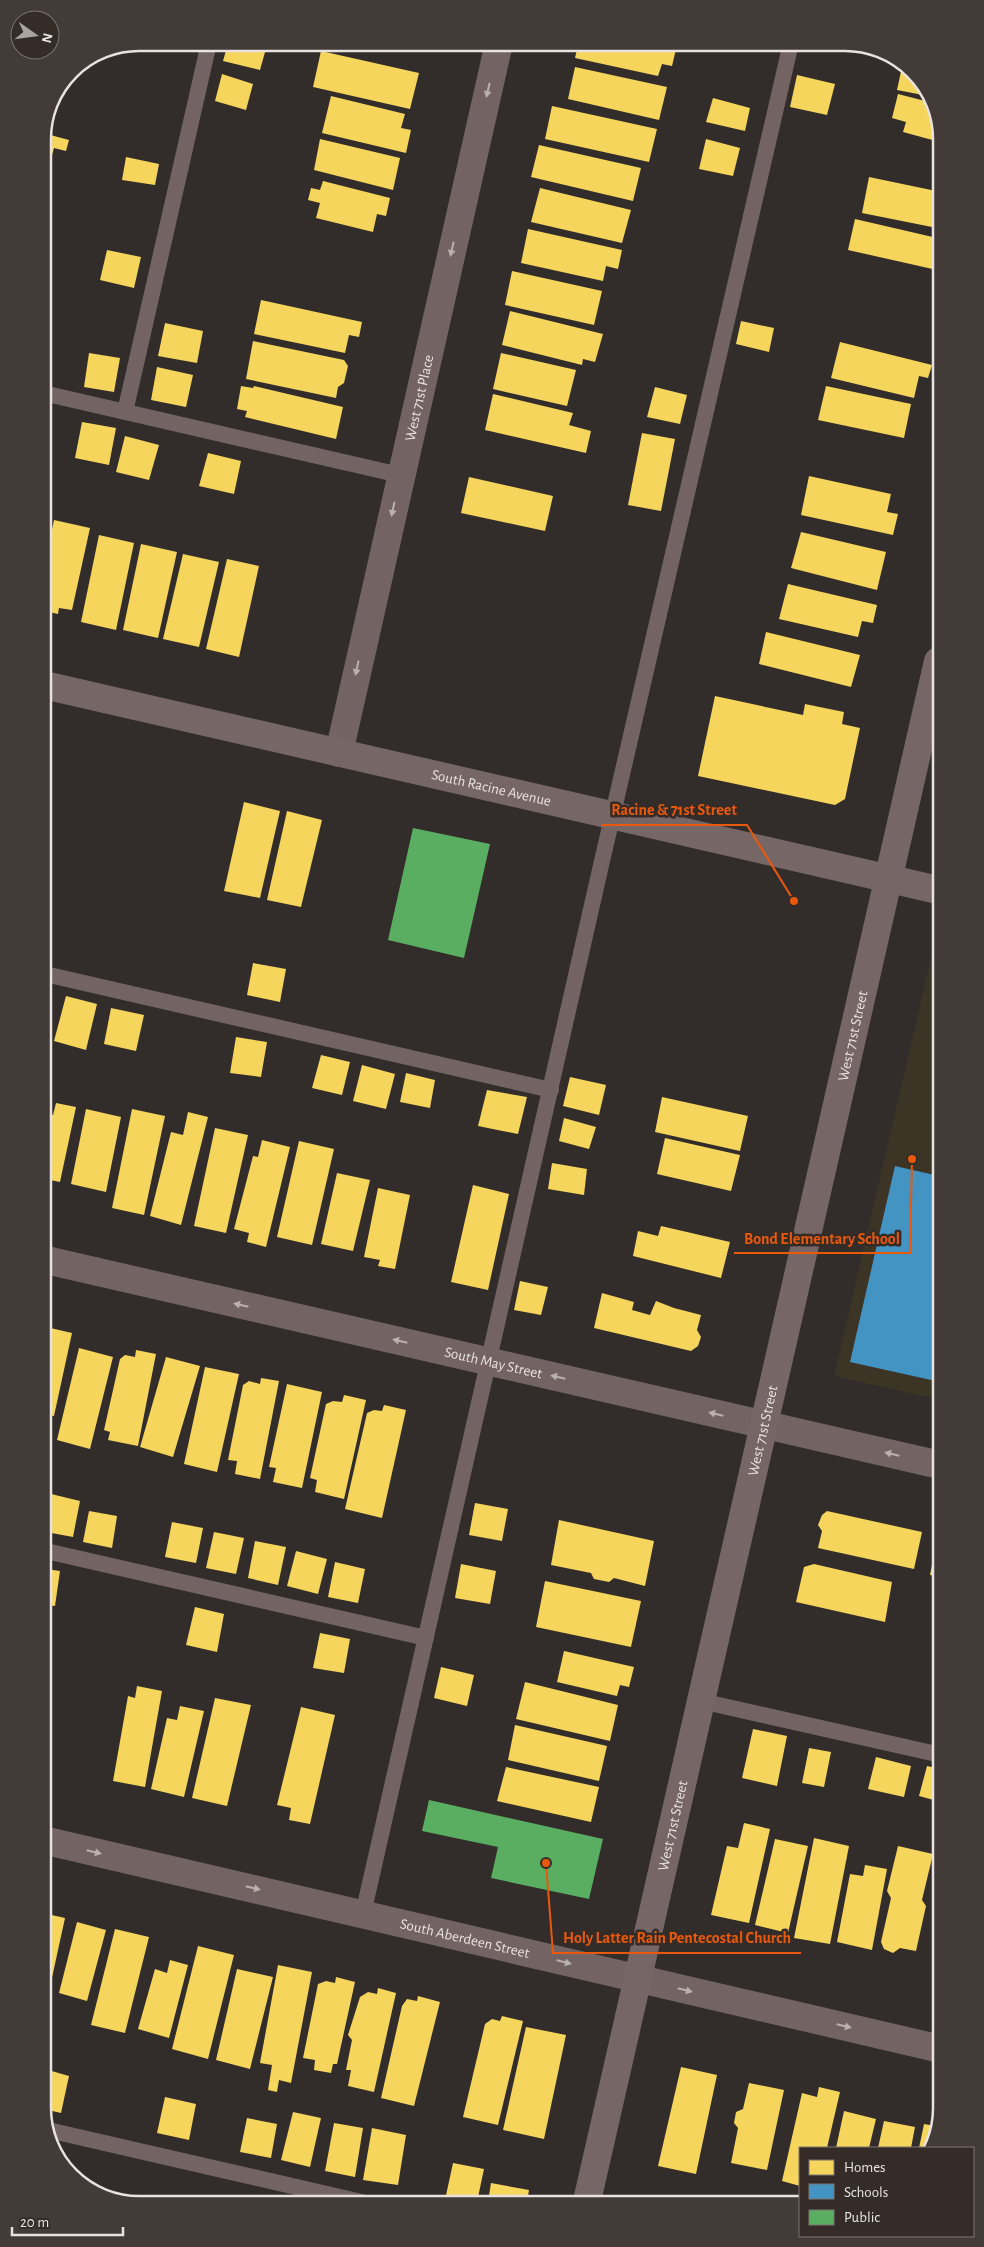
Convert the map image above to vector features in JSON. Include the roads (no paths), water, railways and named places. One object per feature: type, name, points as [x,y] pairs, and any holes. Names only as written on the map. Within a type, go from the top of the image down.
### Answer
[{"type":"main road","name":"West 71st Street","points":[[588,2196],[933,683]]},
{"type":"main road","name":"South Racine Avenue","points":[[51,687],[933,889]]},
{"type":"street","name":"West 71st Place","points":[[339,752],[497,51]]},
{"type":"street","name":"South May Street","points":[[51,1261],[933,1463]]},
{"type":"street","name":"South Aberdeen Street","points":[[51,1842],[933,2046]]},
{"type":"lane","points":[[125,412],[207,51]]},
{"type":"lane","points":[[363,1914],[789,51]]},
{"type":"lane","points":[[51,395],[400,475]]},
{"type":"lane","points":[[51,975],[551,1090]]},
{"type":"lane","points":[[51,1552],[426,1638]]},
{"type":"lane","points":[[701,1701],[933,1753]]},
{"type":"lane","points":[[55,2132],[336,2196]]},
{"type":"place","name":"Racine & 71st Street","points":[[794,901]]},
{"type":"place","name":"Bond Elementary School","points":[[912,1159]]},
{"type":"place","name":"Holy Latter Rain Pentecostal Church","points":[[546,1863]]}]
